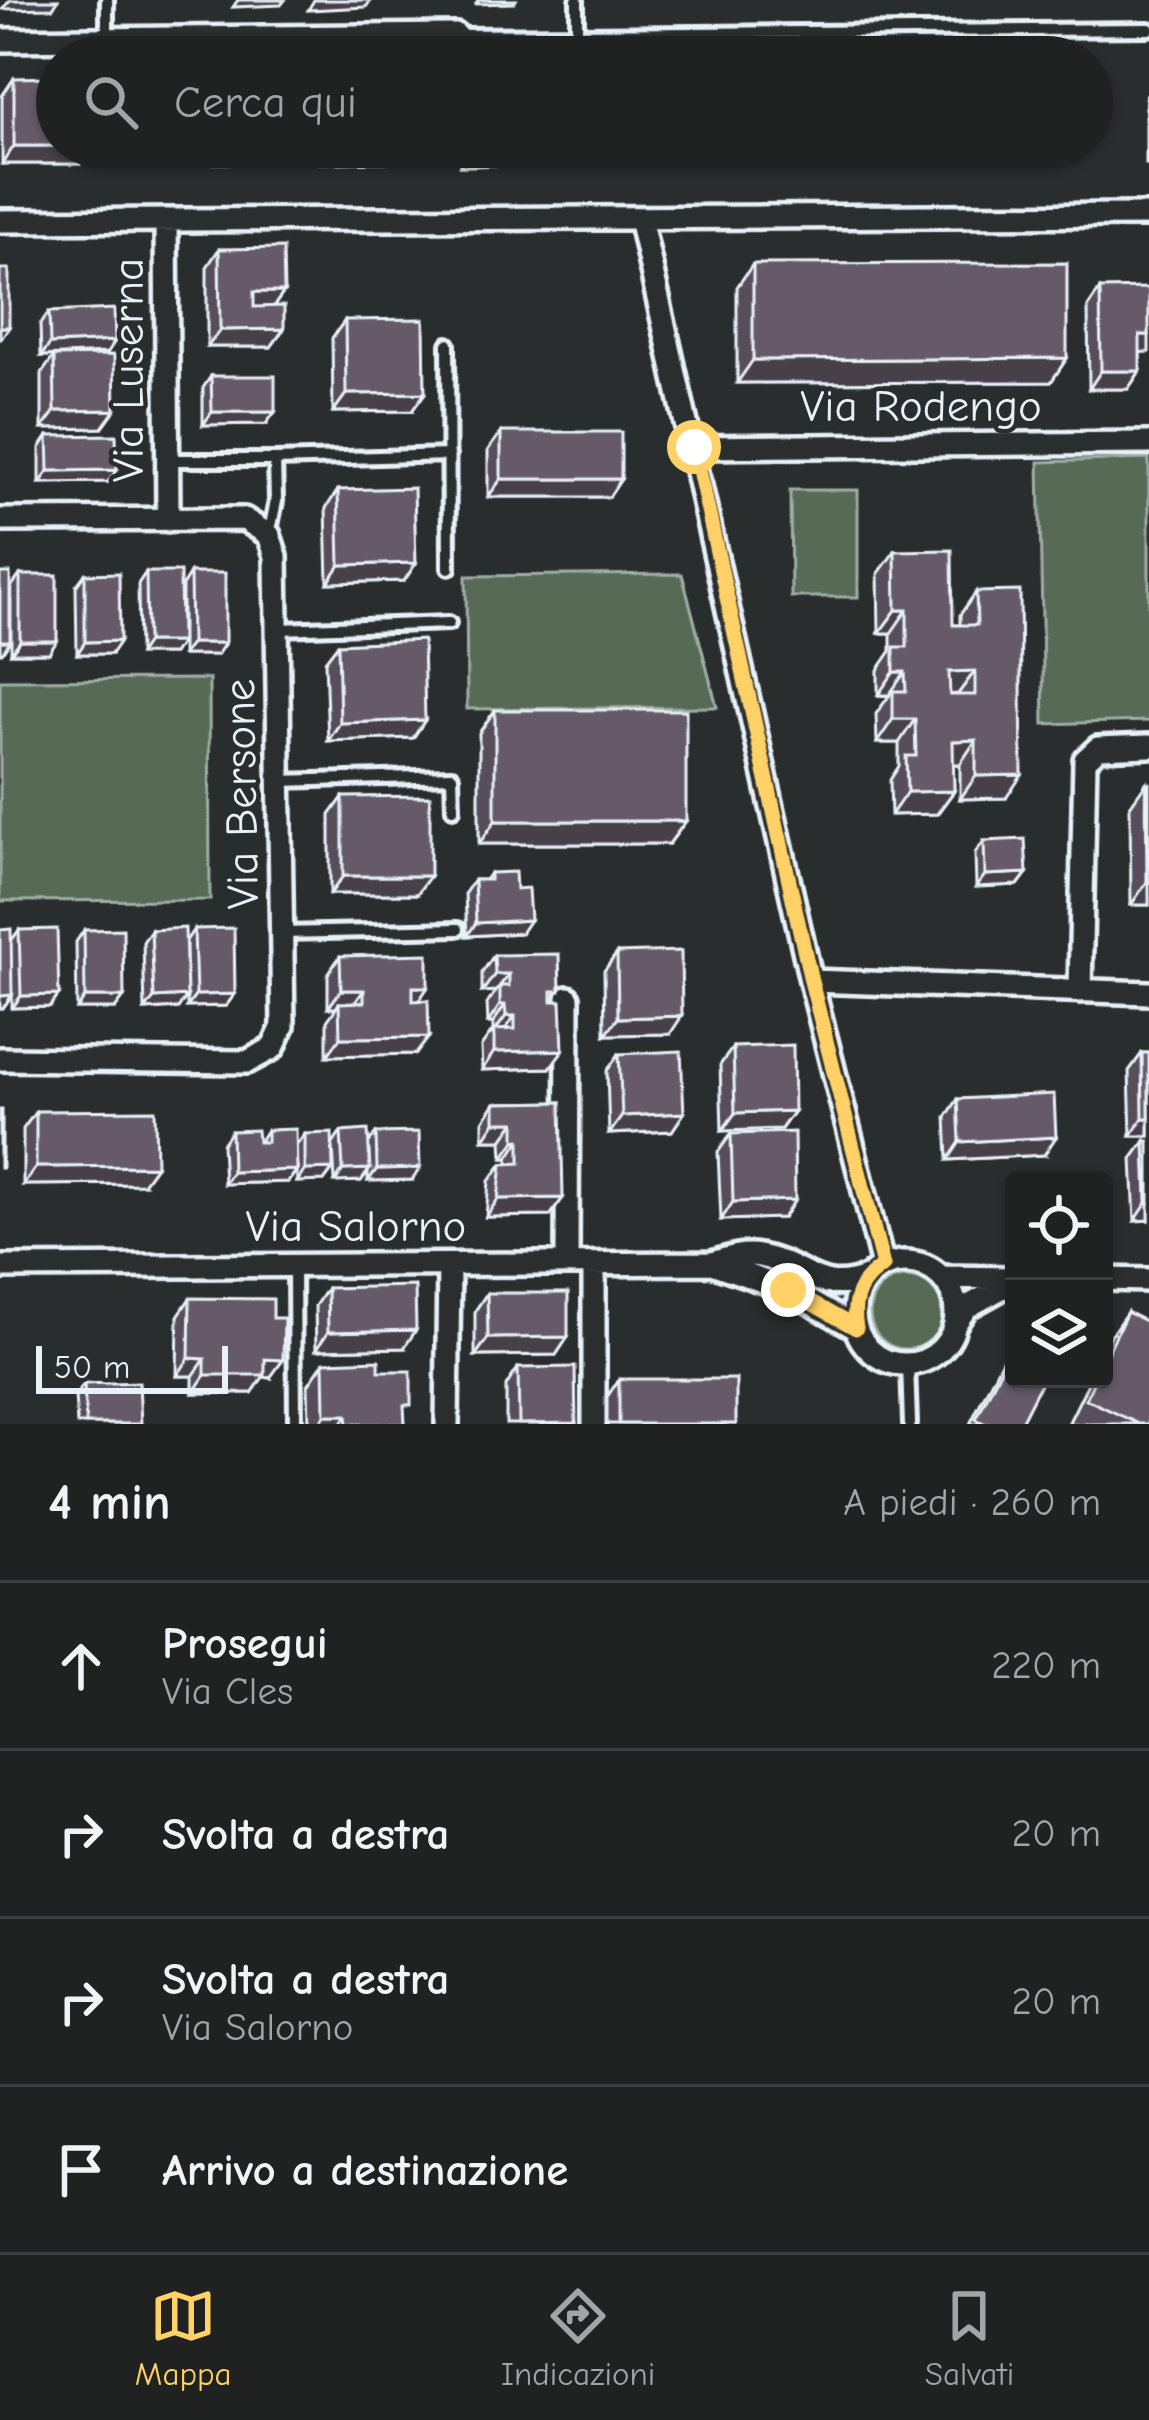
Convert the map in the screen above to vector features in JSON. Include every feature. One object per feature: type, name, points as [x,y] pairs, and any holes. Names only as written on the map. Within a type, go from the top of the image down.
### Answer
[{"type":"street","points":[[316,36],[456,34]]},
{"type":"street","points":[[0,40],[36,40]]},
{"type":"street","points":[[0,220],[1149,215]]},
{"type":"street","points":[[640,218],[875,1272]]},
{"type":"street","name":"Via Luserna","points":[[166,220],[168,520]]},
{"type":"street","name":"Via Rodengo","points":[[694,447],[1149,443]]},
{"type":"street","points":[[0,520],[244,519],[269,536]]},
{"type":"street","name":"Via Bersone","points":[[0,1059],[247,1062],[273,1048],[283,1026],[276,556],[269,536]]},
{"type":"street","points":[[1080,991],[1085,760],[1098,748],[1149,746]]},
{"type":"street","points":[[811,981],[1149,992]]},
{"type":"street","points":[[567,1264],[568,998]]},
{"type":"street","name":"Via Salorno","points":[[0,1267],[712,1263],[741,1254],[759,1256],[826,1284],[848,1286],[875,1272]]},
{"type":"street","points":[[1005,1280],[942,1276],[914,1262],[875,1272],[855,1301],[856,1328],[876,1355],[908,1364],[938,1352],[967,1307],[1005,1285]]},
{"type":"street","name":"Via Salorno","points":[[712,1263],[788,1290],[856,1328]]},
{"type":"street","points":[[447,1424],[449,1264]]},
{"type":"street","points":[[594,1264],[594,1424]]},
{"type":"street","points":[[942,1276],[952,1291],[955,1324]]},
{"type":"street","points":[[1113,1279],[1149,1280]]},
{"type":"lane","points":[[107,0],[107,36]]},
{"type":"lane","points":[[577,0],[577,32]]},
{"type":"lane","points":[[456,34],[1149,29]]},
{"type":"lane","points":[[448,344],[449,568]]},
{"type":"lane","points":[[168,460],[448,455]]},
{"type":"lane","points":[[269,536],[277,501],[275,460]]},
{"type":"lane","points":[[277,629],[449,623]]},
{"type":"lane","points":[[280,781],[452,776],[453,809]]},
{"type":"lane","points":[[281,933],[458,929]]},
{"type":"lane","points":[[294,1266],[295,1424]]},
{"type":"lane","points":[[908,1364],[910,1424]]},
{"type":"green space","points":[[1149,459],[1149,721],[1044,724],[1039,462]]},
{"type":"green space","points":[[790,490],[858,490],[858,597],[791,597]]},
{"type":"green space","points":[[682,574],[717,707],[467,709],[466,576]]},
{"type":"green space","points":[[209,679],[210,900],[0,901],[0,680]]},
{"type":"green space","points":[[906,1277],[932,1287],[942,1313],[932,1339],[906,1349],[880,1339],[870,1313],[880,1287]]},
{"type":"building","points":[[36,77],[36,146],[14,146],[14,78]]},
{"type":"building","points":[[283,248],[284,292],[254,292],[254,307],[284,306],[284,329],[220,330],[219,249]]},
{"type":"building","points":[[1067,263],[1067,358],[753,360],[753,264]]},
{"type":"building","points":[[0,269],[9,269],[9,327],[0,327]]},
{"type":"building","points":[[1149,288],[1149,335],[1140,335],[1140,371],[1101,371],[1100,289]]},
{"type":"building","points":[[114,309],[115,341],[50,344],[49,312]]},
{"type":"building","points":[[424,319],[425,393],[346,394],[345,320]]},
{"type":"building","points":[[114,355],[115,410],[55,411],[54,356]]},
{"type":"building","points":[[211,376],[275,376],[275,412],[212,412]]},
{"type":"building","points":[[501,432],[621,432],[621,479],[501,479]]},
{"type":"building","points":[[116,435],[117,470],[49,471],[48,436]]},
{"type":"building","points":[[414,488],[416,563],[340,565],[338,490]]},
{"type":"building","points":[[952,550],[953,625],[977,625],[976,592],[1020,591],[1022,775],[976,776],[976,740],[953,741],[954,791],[907,792],[906,756],[916,756],[915,719],[893,719],[893,691],[906,691],[905,672],[894,672],[894,647],[907,647],[907,610],[896,610],[895,551]],"holes":[[[975,671],[975,695],[950,695],[949,672]]]},
{"type":"building","points":[[146,572],[180,572],[181,642],[147,642]]},
{"type":"building","points":[[0,573],[10,573],[10,641],[0,641]]},
{"type":"building","points":[[119,573],[120,641],[85,642],[85,574]]},
{"type":"building","points":[[190,573],[225,573],[225,643],[191,643]]},
{"type":"building","points":[[20,575],[57,575],[57,641],[20,641]]},
{"type":"building","points":[[423,640],[425,720],[340,723],[338,644]]},
{"type":"building","points":[[495,710],[686,710],[686,821],[495,821]]},
{"type":"building","points":[[1149,783],[1149,882],[1147,882]]},
{"type":"building","points":[[430,796],[430,876],[343,876],[343,797]]},
{"type":"building","points":[[1025,839],[1027,873],[985,875],[984,841]]},
{"type":"building","points":[[515,872],[516,889],[528,888],[530,920],[476,923],[474,880],[490,880],[490,873]]},
{"type":"building","points":[[185,928],[187,996],[154,998],[151,930]]},
{"type":"building","points":[[234,928],[235,994],[196,995],[194,929]]},
{"type":"building","points":[[11,929],[12,995],[0,996],[0,930]]},
{"type":"building","points":[[57,929],[59,995],[21,996],[19,930]]},
{"type":"building","points":[[123,929],[124,997],[85,997],[84,930]]},
{"type":"building","points":[[681,951],[682,1016],[618,1018],[617,953]]},
{"type":"building","points":[[428,954],[428,987],[413,987],[413,1001],[428,1000],[429,1037],[340,1038],[339,1003],[364,1002],[364,990],[341,990],[340,956]]},
{"type":"building","points":[[559,954],[560,991],[552,991],[552,1001],[561,1001],[563,1050],[494,1052],[494,1030],[515,1029],[515,1016],[506,1016],[505,1005],[500,1005],[500,986],[509,986],[509,974],[495,974],[494,955]]},
{"type":"building","points":[[793,1045],[794,1111],[735,1113],[733,1047]]},
{"type":"building","points":[[681,1051],[684,1113],[622,1116],[619,1054]]},
{"type":"building","points":[[1142,1053],[1149,1053],[1149,1118],[1143,1118]]},
{"type":"building","points":[[1054,1094],[1056,1137],[960,1142],[958,1099]]},
{"type":"building","points":[[561,1102],[563,1198],[498,1199],[502,1164],[520,1163],[520,1140],[515,1141],[515,1122],[495,1122],[495,1103]]},
{"type":"building","points":[[2,1110],[2,1168],[0,1168]]},
{"type":"building","points":[[155,1110],[156,1166],[36,1167],[36,1111]]},
{"type":"building","points":[[296,1129],[297,1170],[232,1172],[231,1131],[257,1130],[258,1142],[267,1142],[267,1130]]},
{"type":"building","points":[[368,1130],[370,1169],[343,1170],[341,1132]]},
{"type":"building","points":[[419,1132],[420,1168],[377,1169],[376,1133]]},
{"type":"building","points":[[794,1132],[795,1200],[733,1202],[731,1134]]},
{"type":"building","points":[[332,1133],[333,1169],[305,1170],[305,1134]]},
{"type":"building","points":[[1145,1141],[1149,1141],[1149,1203],[1147,1203]]},
{"type":"building","points":[[415,1286],[416,1330],[328,1332],[327,1288]]},
{"type":"building","points":[[487,1293],[568,1293],[568,1337],[488,1338]]},
{"type":"building","points":[[190,1298],[273,1299],[273,1318],[284,1318],[283,1360],[265,1359],[265,1375],[205,1375],[205,1359],[189,1358]]},
{"type":"building","points":[[1127,1312],[1149,1323],[1149,1424],[1139,1424],[1086,1399],[1091,1388],[1113,1388],[1113,1341]]},
{"type":"building","points":[[379,1360],[379,1371],[411,1371],[411,1405],[404,1405],[405,1424],[348,1424],[347,1415],[325,1415],[324,1362]]},
{"type":"building","points":[[1005,1361],[1005,1388],[1038,1388],[1020,1424],[986,1424],[976,1419]]},
{"type":"building","points":[[575,1367],[576,1423],[519,1424],[518,1368]]},
{"type":"building","points":[[619,1379],[736,1379],[736,1424],[619,1424]]},
{"type":"building","points":[[139,1382],[141,1424],[86,1424],[84,1384]]},
{"type":"route","points":[[694,447],[811,981],[883,1266],[860,1288],[855,1301],[856,1328],[788,1290]]}]
